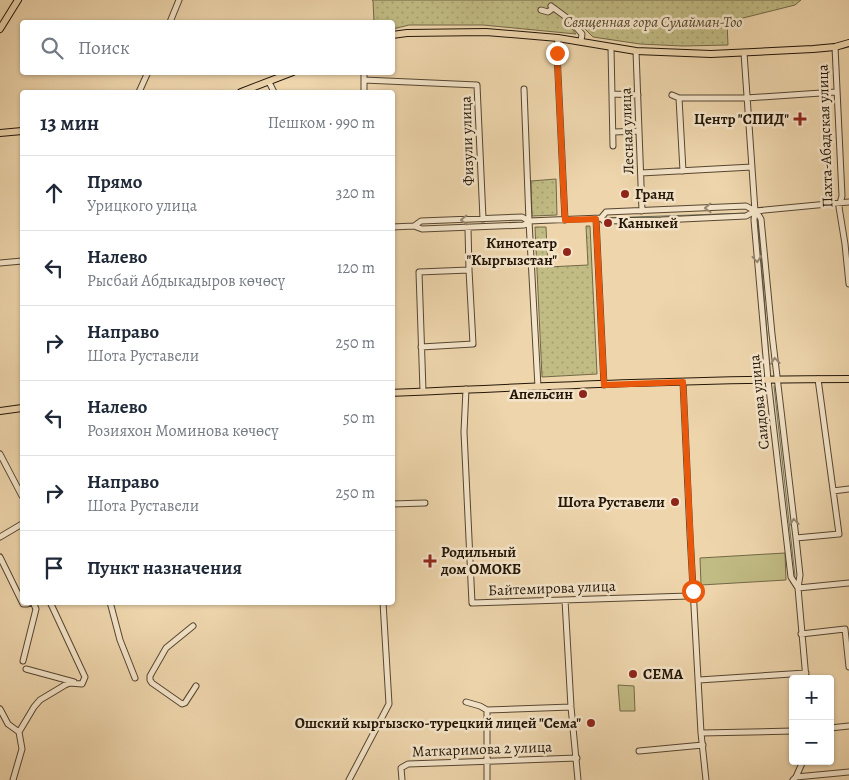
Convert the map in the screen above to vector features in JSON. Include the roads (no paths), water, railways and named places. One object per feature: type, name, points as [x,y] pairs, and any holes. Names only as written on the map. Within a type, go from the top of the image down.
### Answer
[{"type":"main road","points":[[0,29],[18,0]]},
{"type":"main road","points":[[395,35],[423,32],[486,32],[558,38],[636,51],[711,54],[835,47],[849,43]]},
{"type":"main road","points":[[250,90],[286,75]]},
{"type":"main road","points":[[0,133],[20,131]]},
{"type":"main road","points":[[395,393],[683,382],[849,379]]},
{"type":"main road","points":[[0,411],[20,408]]},
{"type":"main road","points":[[0,416],[14,409]]},
{"type":"street","points":[[171,20],[179,0]]},
{"type":"street","points":[[541,10],[548,12],[552,7],[570,20],[582,34],[581,41]]},
{"type":"street","points":[[558,38],[557,53],[565,220]]},
{"type":"street","points":[[611,47],[614,146]]},
{"type":"street","name":"Пахта-Абадская улица","points":[[835,47],[842,196],[839,208],[849,284]]},
{"type":"street","name":"Лесная улица","points":[[636,51],[642,211]]},
{"type":"street","name":"Саидова улица","points":[[744,53],[756,211],[754,220],[768,380],[791,577],[798,588]]},
{"type":"street","points":[[140,90],[147,75]]},
{"type":"street","points":[[364,75],[364,90]]},
{"type":"street","name":"Физули улица","points":[[364,80],[477,85],[482,219]]},
{"type":"street","points":[[269,82],[273,90]]},
{"type":"street","points":[[524,89],[538,387]]},
{"type":"street","points":[[672,95],[679,98],[747,98],[836,92]]},
{"type":"street","points":[[612,94],[638,94]]},
{"type":"street","points":[[679,98],[683,171]]},
{"type":"street","points":[[614,132],[639,131]]},
{"type":"street","points":[[641,173],[752,167]]},
{"type":"street","points":[[414,226],[422,221],[522,217],[529,221],[599,218],[604,221],[746,216],[756,211],[849,202]]},
{"type":"street","points":[[599,218],[606,212],[746,206],[756,211]]},
{"type":"street","name":"Саидова улица","points":[[756,211],[760,220],[796,538],[800,576],[798,588],[806,675]]},
{"type":"street","points":[[599,218],[604,385]]},
{"type":"street","points":[[395,227],[414,226],[422,229],[524,226],[529,221]]},
{"type":"street","points":[[421,347],[474,344],[468,228]]},
{"type":"street","points":[[0,263],[20,261]]},
{"type":"street","points":[[423,391],[419,272],[469,270]]},
{"type":"street","points":[[796,538],[839,534],[818,379]]},
{"type":"street","points":[[683,382],[701,733],[706,780]]},
{"type":"street","name":"Байтемирова улица","points":[[466,389],[464,432],[472,604],[689,596],[693,591]]},
{"type":"street","points":[[0,454],[20,492]]},
{"type":"street","points":[[833,491],[849,489]]},
{"type":"street","points":[[395,504],[425,503]]},
{"type":"street","points":[[0,537],[20,525]]},
{"type":"street","points":[[0,557],[20,598]]},
{"type":"street","points":[[798,588],[849,584]]},
{"type":"street","points":[[565,600],[571,707],[578,780]]},
{"type":"street","points":[[23,662],[36,609],[34,605]]},
{"type":"street","points":[[51,605],[85,677],[82,684]]},
{"type":"street","points":[[111,605],[120,640],[135,678]]},
{"type":"street","points":[[350,780],[389,704],[383,605]]},
{"type":"street","points":[[193,626],[166,648],[150,676],[150,680],[152,684],[182,704],[185,703],[196,686]]},
{"type":"street","points":[[802,634],[845,630],[849,667]]},
{"type":"street","points":[[26,669],[82,684]]},
{"type":"street","points":[[699,680],[789,677]]},
{"type":"street","points":[[13,780],[22,749],[19,732],[34,707],[40,700],[65,684],[82,684]]},
{"type":"street","points":[[466,702],[487,710],[571,707]]},
{"type":"street","points":[[0,709],[8,724],[19,732]]},
{"type":"street","points":[[487,710],[487,780]]},
{"type":"street","points":[[834,728],[849,726]]},
{"type":"street","points":[[701,733],[789,731]]},
{"type":"street","points":[[639,751],[703,744]]},
{"type":"street","name":"Маткаримова 2 улица","points":[[402,780],[401,768],[408,764],[576,758]]},
{"type":"street","points":[[801,765],[795,778],[818,778],[849,772]]},
{"type":"waterway","points":[[607,218],[747,213]]},
{"type":"waterway","points":[[758,219],[770,371]]},
{"type":"waterway","points":[[774,386],[795,576]]},
{"type":"place","name":"Центр \"СПИД\"","points":[[800,119]]},
{"type":"place","name":"Гранд","points":[[625,194]]},
{"type":"place","name":"Каныкей","points":[[608,223]]},
{"type":"place","name":"Кинотеатр \"Кыргызстан\"","points":[[567,252]]},
{"type":"place","name":"Апельсин","points":[[583,394]]},
{"type":"place","name":"Шота Руставели","points":[[675,502]]},
{"type":"place","name":"Родильный дом ОМОКБ","points":[[430,561]]},
{"type":"place","name":"СЕМА","points":[[633,674]]},
{"type":"place","name":"Ошский кыргызско-турецкий лицей \"Сема\"","points":[[591,723]]},
{"type":"park label","name":"Священная гора Сулайман-Тоо","points":[[653,22]]}]
